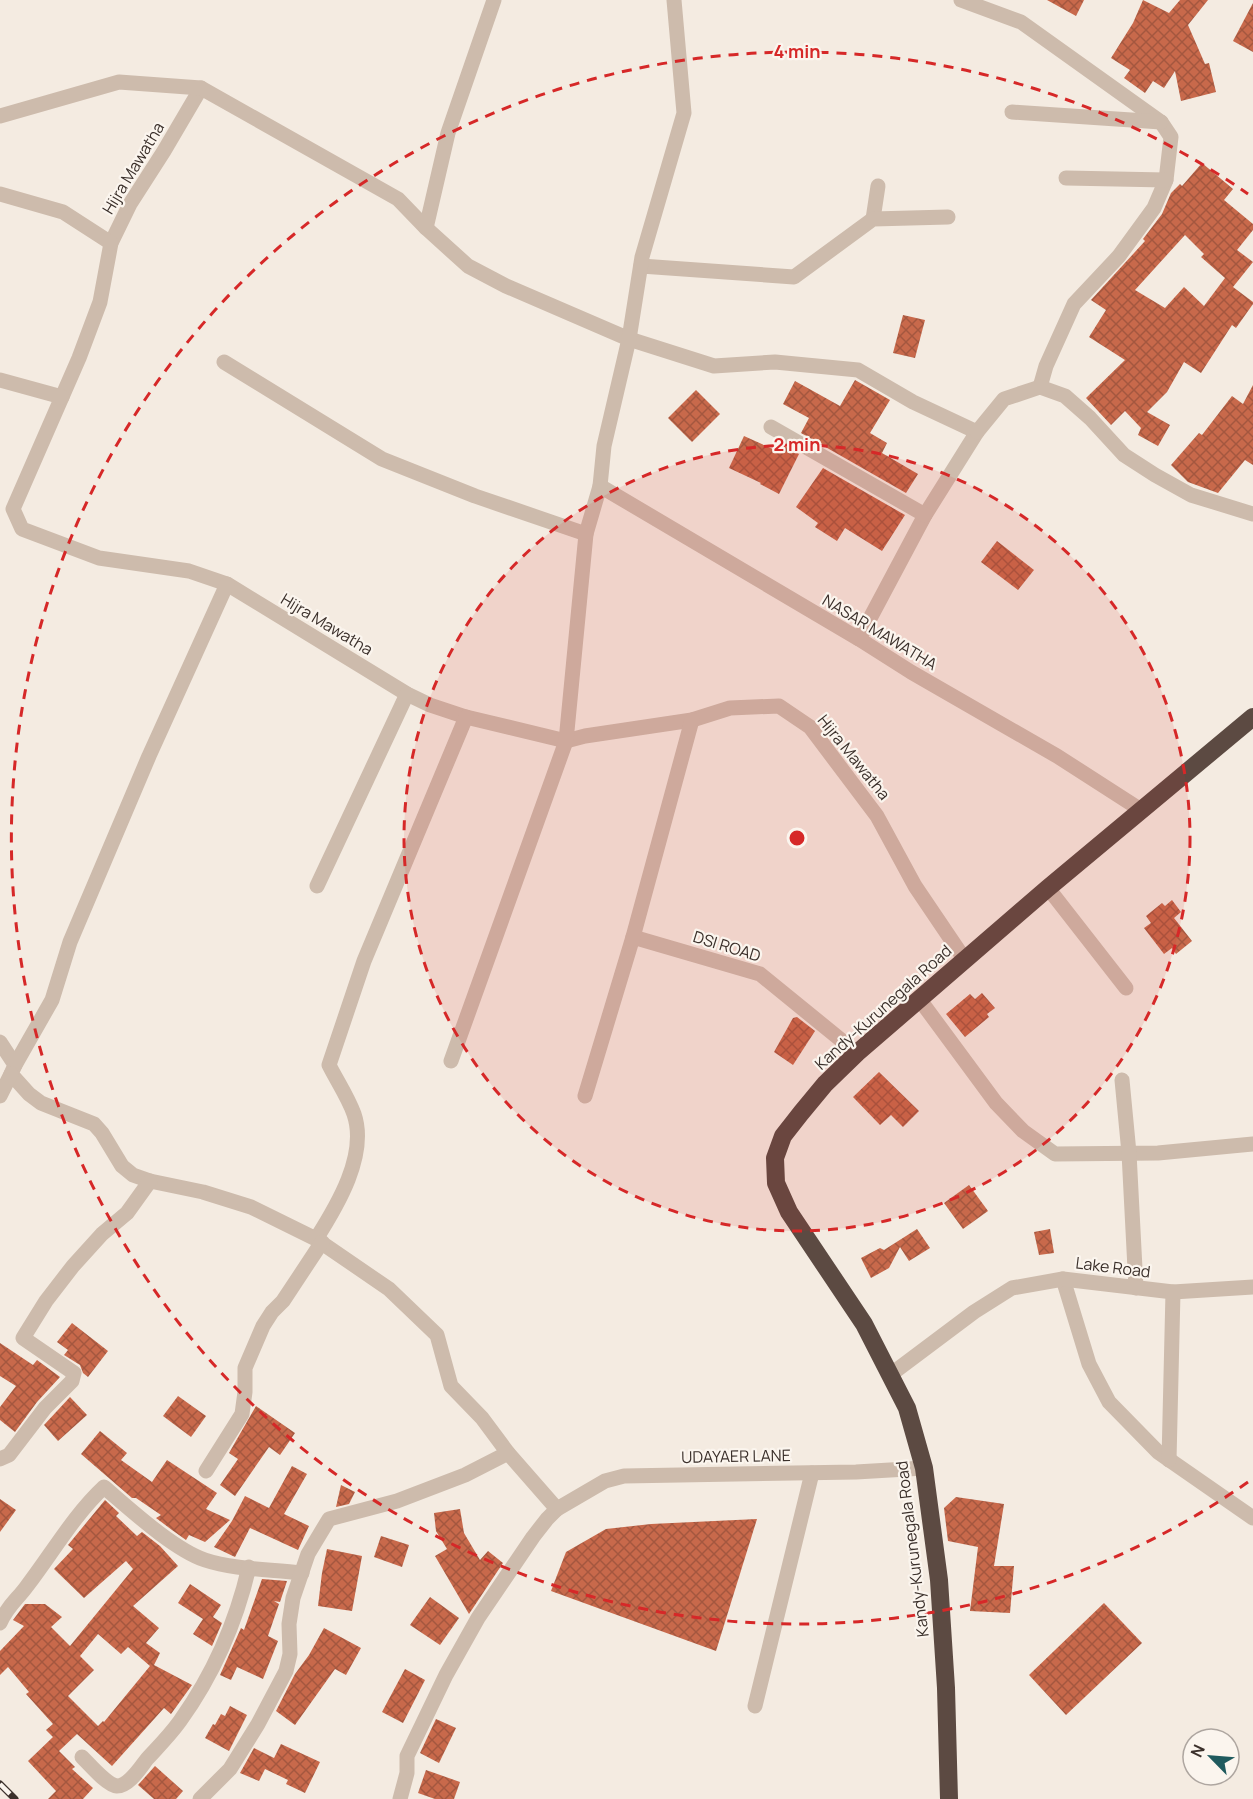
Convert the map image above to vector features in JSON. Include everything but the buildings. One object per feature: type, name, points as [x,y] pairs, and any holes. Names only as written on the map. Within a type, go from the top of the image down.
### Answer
[{"type":"highway","name":"Kandy-Kurunegala Road","points":[[950,1799],[939,1580],[924,1468],[907,1408],[864,1324],[789,1212],[776,1183],[774,1158],[783,1136],[825,1084],[857,1053],[1048,888],[1253,717]]},
{"type":"street","points":[[426,228],[448,133],[494,0]]},
{"type":"street","points":[[451,1061],[566,741],[586,534],[600,486],[604,446],[629,339],[641,266],[684,113],[674,0]]},
{"type":"street","points":[[961,0],[1021,22],[1161,122],[1171,137],[1167,180],[1154,208],[1119,256],[1074,304],[1046,366],[1040,387]]},
{"type":"street","points":[[0,116],[119,82],[201,88],[398,199],[468,266],[506,286],[629,339],[714,366],[775,362],[858,370],[913,402],[977,432]]},
{"type":"street","name":"Hijra Mawatha","points":[[201,88],[130,204],[111,243],[100,302],[13,509],[22,529],[99,558],[189,571],[227,584],[407,694],[430,705],[466,717],[566,741],[585,736],[692,720],[730,708],[779,706],[810,727],[877,816],[915,886],[965,960]]},
{"type":"street","points":[[1012,112],[1161,122]]},
{"type":"street","points":[[1066,178],[1167,180]]},
{"type":"street","points":[[873,219],[878,186]]},
{"type":"street","points":[[0,194],[63,212],[111,243]]},
{"type":"street","points":[[641,266],[794,277],[873,219],[948,218]]},
{"type":"street","points":[[224,362],[382,459],[475,496],[586,534]]},
{"type":"street","points":[[0,380],[62,397]]},
{"type":"street","points":[[859,639],[925,515],[977,432],[1004,399],[1040,387],[1065,396],[1090,418],[1124,455],[1155,475],[1191,495],[1253,514]]},
{"type":"street","points":[[771,427],[925,515]]},
{"type":"street","name":"NASAR MAWATHA","points":[[600,486],[859,639],[910,672],[1057,756],[1141,810]]},
{"type":"street","points":[[0,1096],[52,1000],[69,942],[149,756],[227,584]]},
{"type":"street","points":[[317,886],[407,694]]},
{"type":"street","points":[[206,1471],[242,1414],[245,1368],[263,1326],[283,1300],[342,1197],[358,1144],[355,1116],[329,1065],[364,962],[466,717]]},
{"type":"street","points":[[585,1096],[633,937],[692,720]]},
{"type":"street","points":[[1048,888],[1126,988]]},
{"type":"street","name":"DSI ROAD","points":[[633,937],[760,974],[857,1053]]},
{"type":"street","points":[[920,1000],[996,1103],[1031,1137],[1055,1154],[1158,1153],[1253,1144]]},
{"type":"street","points":[[0,1042],[13,1070],[29,1094],[41,1103],[94,1124],[122,1166],[133,1175],[150,1181],[203,1192],[251,1207],[319,1240],[389,1288],[437,1335],[451,1386],[482,1418],[508,1453],[557,1509]]},
{"type":"street","points":[[1122,1080],[1129,1153],[1136,1288]]},
{"type":"street","points":[[0,1459],[9,1455],[45,1408],[72,1381],[74,1373],[23,1338],[46,1301],[73,1266],[102,1234],[127,1213],[150,1181]]},
{"type":"street","points":[[1063,1279],[1089,1364],[1109,1402],[1158,1452],[1253,1518]]},
{"type":"street","name":"Lake Road","points":[[890,1375],[974,1312],[1012,1288],[1063,1279],[1173,1292],[1253,1287]]},
{"type":"street","points":[[1169,1460],[1173,1292]]},
{"type":"street","points":[[200,1799],[230,1769],[258,1724],[286,1671],[290,1654],[289,1624],[293,1599],[308,1554],[329,1519],[397,1501],[465,1475],[508,1453]]},
{"type":"street","name":"UDAYAER LANE","points":[[400,1799],[407,1773],[407,1756],[446,1675],[478,1618],[513,1565],[557,1509],[605,1480],[624,1476],[812,1473],[924,1468]]},
{"type":"street","points":[[755,1706],[812,1473]]},
{"type":"street","points":[[0,1623],[12,1601],[26,1588],[78,1514],[104,1486],[154,1529],[202,1559],[217,1563],[302,1573]]},
{"type":"street","points":[[82,1757],[111,1785],[119,1786],[126,1783],[134,1775],[178,1723],[202,1689],[217,1662],[243,1592],[249,1567]]},
{"type":"railway","points":[[0,1784],[15,1799]]}]
